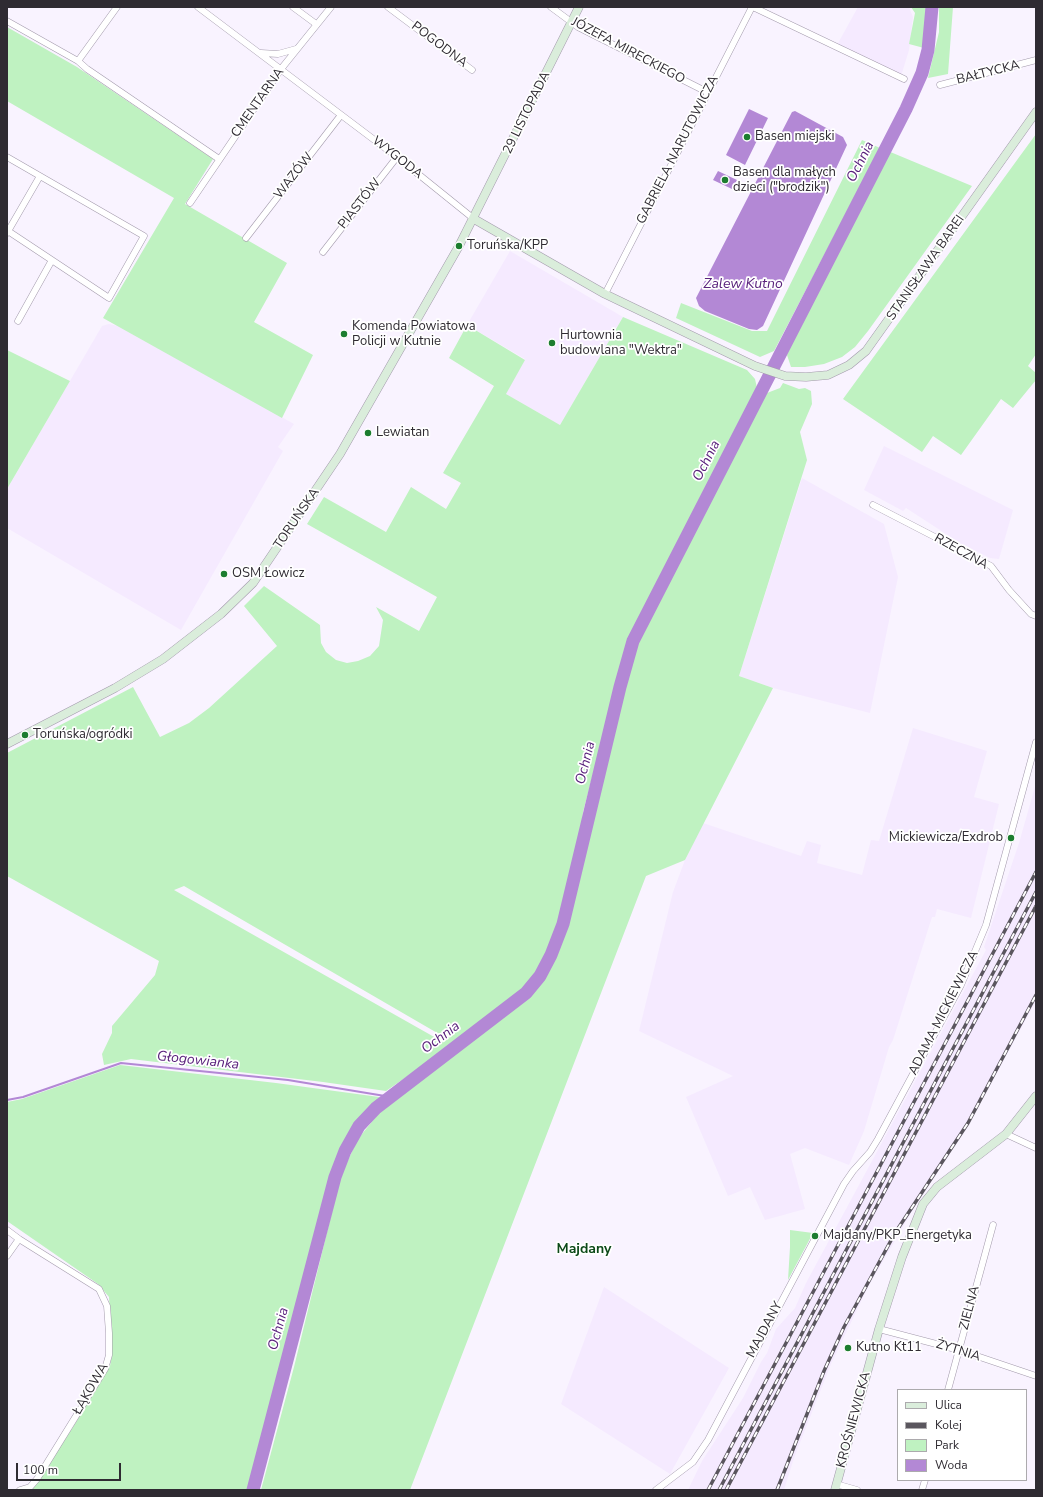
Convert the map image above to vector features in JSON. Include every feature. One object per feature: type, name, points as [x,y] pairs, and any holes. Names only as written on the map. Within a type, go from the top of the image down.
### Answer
[{"type":"street","points":[[78,61],[116,7]]},
{"type":"street","name":"WYGODA","points":[[198,7],[397,157],[474,219],[604,294]]},
{"type":"street","points":[[293,7],[316,24]]},
{"type":"street","name":"CMENTARNA","points":[[190,203],[281,69],[331,7]]},
{"type":"street","name":"POGODNA","points":[[388,7],[472,70]]},
{"type":"street","name":"JÓZEFA MIRECKIEGO","points":[[551,7],[572,23],[707,92]]},
{"type":"street","name":"29 LISTOPADA","points":[[474,219],[579,7]]},
{"type":"street","points":[[753,7],[904,79]]},
{"type":"street","name":"GABRIELA NARUTOWICZA","points":[[604,294],[707,92],[753,7]]},
{"type":"street","points":[[7,21],[78,61],[87,69],[219,159]]},
{"type":"street","points":[[260,53],[278,54],[296,49]]},
{"type":"street","name":"BAŁTYCKA","points":[[940,85],[1036,60]]},
{"type":"street","name":"STANISŁAWA BAREI","points":[[604,294],[755,366],[785,376],[806,377],[828,375],[849,365],[866,351],[1036,112]]},
{"type":"street","name":"WAZÓW","points":[[246,238],[341,115]]},
{"type":"street","points":[[7,157],[40,176],[144,236],[109,298],[8,232],[40,176]]},
{"type":"street","name":"PIASTÓW","points":[[323,252],[397,157]]},
{"type":"street","name":"TORUŃSKA","points":[[7,744],[115,688],[163,659],[221,614],[253,583],[340,454],[474,219]]},
{"type":"street","points":[[18,321],[52,260]]},
{"type":"street","name":"RZECZNA","points":[[872,505],[991,566],[1031,614],[1036,616]]},
{"type":"street","name":"ADAMA MICKIEWICZA","points":[[863,1160],[878,1139],[961,985],[977,950],[1007,853],[1036,742]]},
{"type":"street","name":"KROŚNIEWICKA","points":[[836,1487],[880,1329],[902,1258],[927,1198],[937,1187],[1006,1134],[1036,1096]]},
{"type":"street","points":[[1006,1134],[1036,1148]]},
{"type":"street","name":"MAJDANY","points":[[656,1490],[693,1462],[708,1440],[844,1184],[863,1160]]},
{"type":"street","name":"ZIELNA","points":[[948,1389],[992,1225]]},
{"type":"street","name":"ŁĄKOWA","points":[[7,1230],[99,1289],[107,1306],[109,1355],[106,1369],[37,1479],[30,1487],[20,1490]]},
{"type":"street","points":[[7,1256],[19,1239]]},
{"type":"street","name":"ŻYTNIA","points":[[880,1329],[959,1350],[1036,1376]]},
{"type":"street","points":[[836,1487],[857,1490]]},
{"type":"shaded area","points":[[858,7],[909,7],[913,17],[909,50],[901,76],[837,45]]},
{"type":"shaded area","name":"Hurtownia budowlana \"Wektra\"","points":[[510,251],[623,317],[560,425],[505,394],[525,359],[467,325]]},
{"type":"shaded area","points":[[109,324],[118,326],[294,424],[278,447],[283,451],[181,630],[7,528],[7,489],[102,326]]},
{"type":"shaded area","points":[[884,446],[1013,510],[999,559],[990,558],[960,543],[906,508],[903,511],[864,490]]},
{"type":"shaded area","points":[[802,478],[884,524],[898,577],[870,713],[773,688],[739,676]]},
{"type":"shaded area","points":[[913,728],[987,751],[974,797],[999,804],[971,918],[937,909],[935,917],[932,917],[893,1040],[889,1047],[864,1131],[849,1165],[805,1148],[790,1154],[805,1209],[765,1220],[750,1187],[728,1196],[686,1097],[733,1076],[639,1031],[673,892],[685,860],[703,823],[801,856],[807,841],[821,845],[817,863],[862,875],[871,840],[879,841]]},
{"type":"shaded area","points":[[1036,783],[1036,1001],[966,1129],[918,1201],[868,1287],[831,1364],[794,1458],[784,1490],[688,1490],[702,1461],[743,1398],[767,1353],[776,1329],[795,1308],[806,1283],[986,950],[984,947],[1019,843]]},
{"type":"shaded area","points":[[604,1287],[729,1368],[670,1474],[561,1404]]},
{"type":"green space","points":[[911,7],[929,7],[924,48],[909,44],[915,13]]},
{"type":"green space","points":[[939,7],[953,7],[948,74],[928,78],[939,32]]},
{"type":"green space","points":[[7,27],[77,67],[213,159],[185,204],[287,263],[254,322],[313,355],[282,418],[103,318],[174,198],[7,101]]},
{"type":"green space","points":[[1036,134],[1036,354],[1028,366],[1036,373],[1036,380],[1013,408],[1001,399],[961,455],[933,436],[922,452],[843,399]]},
{"type":"green space","points":[[862,140],[880,148],[774,351],[760,357],[676,318],[681,303],[752,331],[767,331]]},
{"type":"green space","points":[[888,151],[972,186],[855,347],[842,357],[824,364],[805,367],[791,367],[787,355],[790,344]]},
{"type":"green space","points":[[623,317],[747,370],[755,379],[757,388],[626,648],[583,812],[582,823],[559,917],[549,949],[529,983],[460,1040],[386,1091],[131,1059],[104,1065],[102,1054],[112,1033],[112,1026],[155,975],[159,961],[7,876],[7,753],[133,687],[160,737],[189,723],[209,708],[277,646],[244,606],[264,586],[320,625],[321,643],[326,652],[336,660],[347,663],[358,661],[370,656],[379,646],[383,620],[376,607],[419,631],[437,597],[307,524],[324,497],[386,532],[411,487],[446,509],[461,483],[443,473],[494,386],[449,358],[467,325],[525,360],[506,394],[560,425]],"holes":[[[184,886],[439,1034],[436,1038],[174,890]]]},
{"type":"green space","points":[[7,350],[70,381],[7,489]]},
{"type":"green space","points":[[783,383],[799,389],[805,388],[811,391],[812,404],[800,432],[807,460],[739,676],[773,688],[685,860],[646,876],[410,1490],[261,1490],[294,1367],[341,1175],[358,1139],[378,1114],[519,1003],[541,981],[557,951],[568,921],[615,720],[636,645],[754,413],[767,393],[780,388]]},
{"type":"green space","points":[[120,1065],[276,1083],[379,1097],[380,1099],[356,1126],[334,1166],[250,1490],[31,1490],[73,1427],[110,1366],[112,1355],[109,1297],[98,1284],[7,1221],[7,1102],[22,1099]]},
{"type":"green space","points":[[790,1230],[813,1233],[788,1280],[790,1247]]},
{"type":"water","name":"Basen miejski","points":[[749,109],[768,118],[745,165],[726,155]]},
{"type":"water","name":"Zalew Kutno","points":[[795,111],[843,137],[847,145],[763,326],[757,330],[749,329],[705,311],[699,306],[696,298],[792,112]]},
{"type":"water","name":"Basen dla małych dzieci (\"brodzik\")","points":[[718,171],[737,180],[732,189],[713,180]]},
{"type":"waterway","name":"Ochnia","points":[[253,1490],[335,1177],[345,1151],[359,1126],[376,1108],[526,993],[540,976],[551,955],[563,924],[620,687],[633,641],[906,109],[922,73],[928,50],[932,7]]},
{"type":"waterway","name":"Głogowianka","points":[[7,1100],[23,1097],[121,1063],[288,1080],[391,1097]]},
{"type":"railway","points":[[708,1490],[1036,872]]},
{"type":"railway","points":[[719,1490],[1036,892]]},
{"type":"railway","points":[[726,1490],[1036,906]]},
{"type":"railway","points":[[777,1490],[824,1371],[844,1327],[895,1233],[968,1123],[1036,995]]},
{"type":"place","name":"Basen miejski","points":[[747,137]]},
{"type":"place","name":"Basen dla małych dzieci (\"brodzik\")","points":[[725,180]]},
{"type":"place","name":"Toruńska/KPP","points":[[459,246]]},
{"type":"place","name":"Komenda Powiatowa Policji w Kutnie","points":[[344,334]]},
{"type":"place","name":"Hurtownia budowlana \"Wektra\"","points":[[552,343]]},
{"type":"place","name":"Lewiatan","points":[[368,433]]},
{"type":"place","name":"OSM Łowicz","points":[[224,574]]},
{"type":"place","name":"Toruńska/ogródki","points":[[25,735]]},
{"type":"place","name":"Mickiewicza/Exdrob","points":[[1011,838]]},
{"type":"place","name":"Majdany/PKP_Energetyka","points":[[815,1236]]},
{"type":"place","name":"Kutno Kt11","points":[[848,1348]]},
{"type":"district","name":"Majdany","points":[[584,1250]]}]
